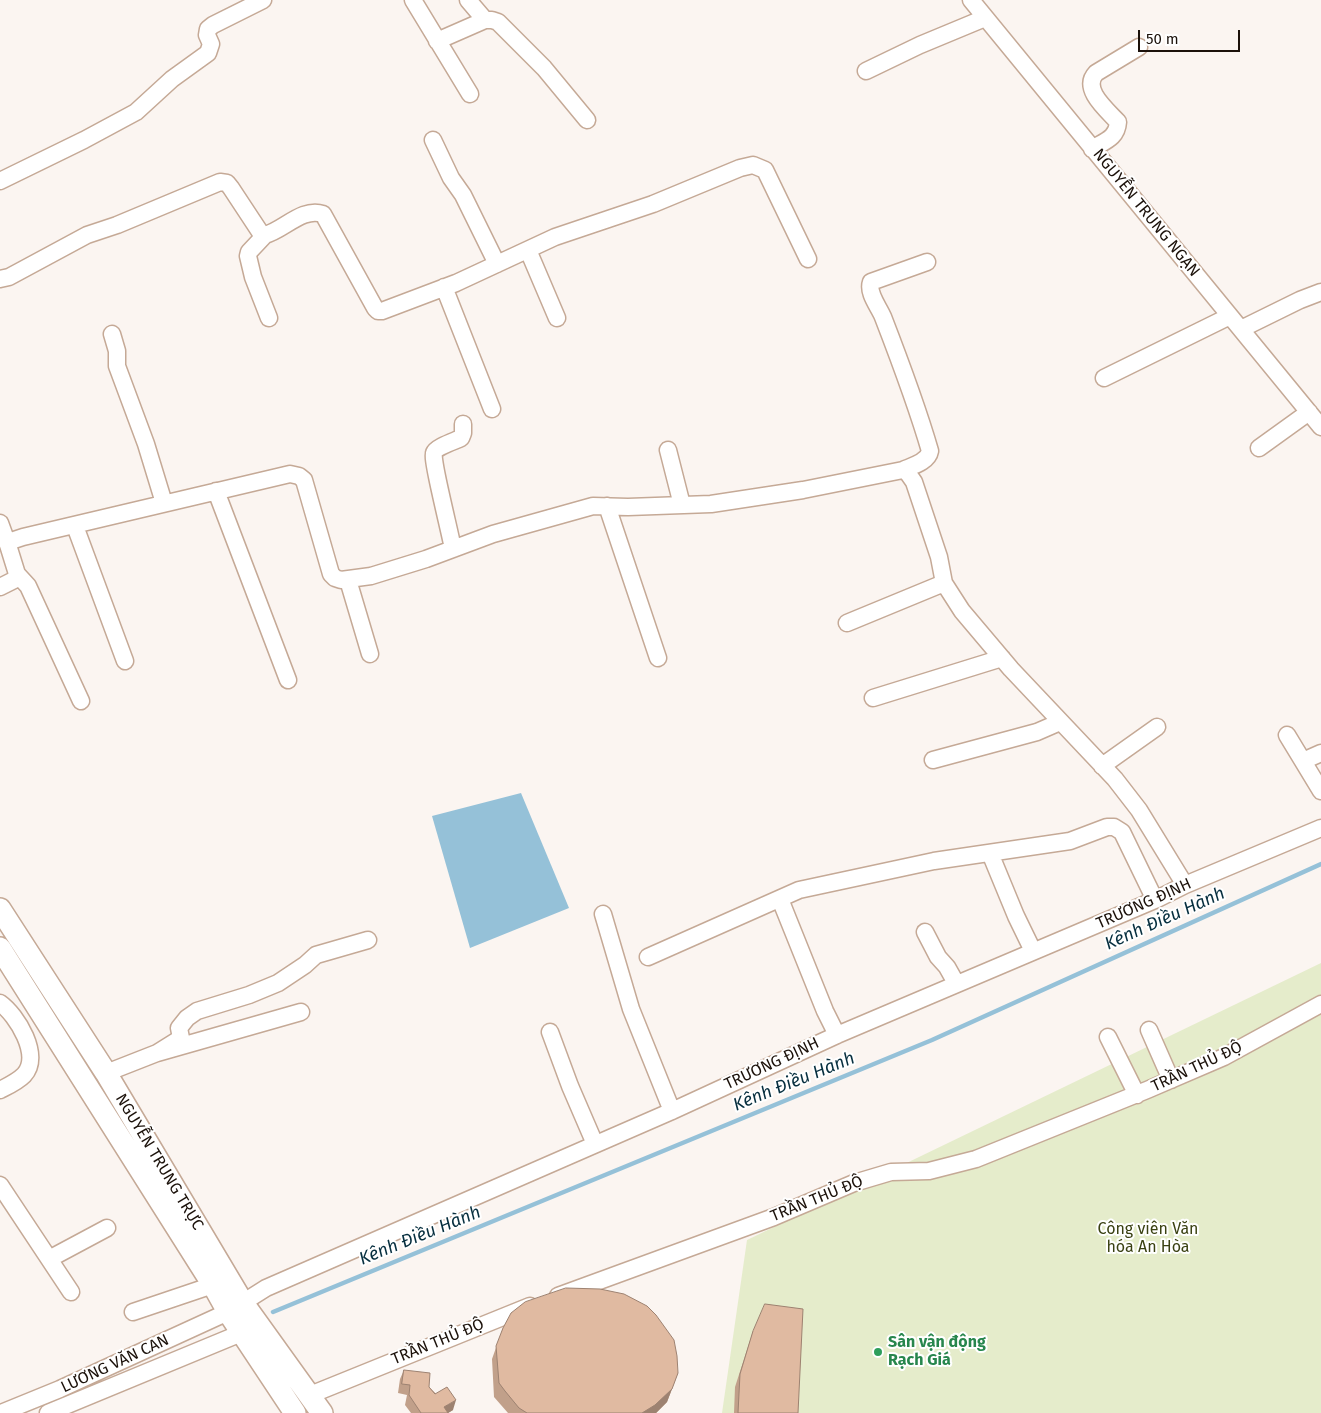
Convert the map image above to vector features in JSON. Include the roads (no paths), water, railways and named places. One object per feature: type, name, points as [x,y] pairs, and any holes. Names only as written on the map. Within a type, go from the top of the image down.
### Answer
[{"type":"main road","name":"NGUYỄN TRUNG TRỰC","points":[[0,909],[106,1073],[236,1307],[251,1329],[295,1413]]},
{"type":"main road","name":"NGUYỄN TRUNG TRỰC","points":[[0,948],[214,1285],[236,1307]]},
{"type":"main road","name":"NGUYỄN TRUNG TRỰC","points":[[251,1329],[310,1395],[322,1413]]},
{"type":"street","points":[[0,181],[136,112],[172,79],[208,53],[211,44],[207,35],[208,29],[263,0]]},
{"type":"street","points":[[412,0],[470,94]]},
{"type":"street","points":[[468,0],[485,20]]},
{"type":"street","name":"NGUYỄN TRUNG NGẠN","points":[[971,0],[1321,426]]},
{"type":"street","points":[[866,71],[920,45],[985,18]]},
{"type":"street","points":[[437,41],[485,20],[498,22],[544,68],[587,120]]},
{"type":"street","points":[[1092,149],[1115,135],[1118,130],[1118,122],[1097,98],[1090,86],[1092,78],[1096,73],[1139,47]]},
{"type":"street","points":[[434,140],[451,178],[463,195],[497,264]]},
{"type":"street","points":[[269,318],[253,277],[248,256],[249,252],[265,235],[311,212],[323,214],[357,278],[378,311],[444,287],[555,237],[653,204],[753,164],[765,170],[808,259]]},
{"type":"street","points":[[0,279],[9,277],[87,235],[117,225],[220,182],[227,183],[260,232],[265,235]]},
{"type":"street","points":[[528,250],[557,318]]},
{"type":"street","points":[[8,545],[11,541],[23,537],[290,474],[299,476],[304,480],[331,574],[340,580],[348,580],[379,574],[493,534],[593,506],[711,504],[748,499],[903,470],[925,460],[929,456],[930,451],[904,372],[870,285],[871,282],[927,262]]},
{"type":"street","points":[[444,287],[492,409]]},
{"type":"street","points":[[1241,329],[1300,300],[1321,292]]},
{"type":"street","points":[[1104,378],[1230,316]]},
{"type":"street","points":[[112,334],[117,352],[117,366],[146,444],[164,504]]},
{"type":"street","points":[[1259,448],[1309,412]]},
{"type":"street","points":[[453,549],[433,461],[434,453],[438,448],[461,438],[463,424]]},
{"type":"street","points":[[668,450],[682,505]]},
{"type":"street","points":[[903,470],[907,472],[914,482],[939,557],[944,583],[962,611],[1002,658],[1102,766],[1139,810],[1185,885]]},
{"type":"street","points":[[216,491],[288,680]]},
{"type":"street","points":[[607,506],[658,658]]},
{"type":"street","points":[[0,523],[17,574],[28,586],[81,701]]},
{"type":"street","points":[[75,526],[125,662]]},
{"type":"street","points":[[0,587],[14,580],[17,574]]},
{"type":"street","points":[[348,580],[370,654]]},
{"type":"street","points":[[847,623],[944,583]]},
{"type":"street","points":[[873,698],[1002,658]]},
{"type":"street","points":[[933,760],[1037,732],[1060,722]]},
{"type":"street","points":[[1102,766],[1157,727]]},
{"type":"street","points":[[1287,735],[1321,791]]},
{"type":"street","points":[[1303,761],[1321,753]]},
{"type":"street","points":[[648,957],[799,890],[934,861],[1070,841],[1107,827],[1114,827],[1122,832],[1155,900]]},
{"type":"street","name":"TRƯƠNG ĐỊNH","points":[[236,1307],[266,1288],[672,1111],[837,1034],[1321,828]]},
{"type":"street","points":[[990,853],[1016,916],[1033,951]]},
{"type":"street","points":[[780,899],[825,1011],[837,1034]]},
{"type":"street","points":[[603,914],[631,1009],[672,1111]]},
{"type":"street","points":[[925,932],[938,957],[948,967],[956,983]]},
{"type":"street","points":[[157,1053],[181,1038],[179,1028],[187,1018],[197,1011],[249,995],[278,983],[305,965],[316,955],[368,940]]},
{"type":"street","points":[[0,1003],[7,1008],[26,1038],[29,1064],[24,1075],[0,1090]]},
{"type":"street","name":"TRẦN THỦ ĐỘ","points":[[310,1395],[502,1316],[774,1217],[854,1183],[891,1172],[929,1171],[976,1159],[1224,1057],[1321,1004]]},
{"type":"street","points":[[106,1073],[157,1053],[301,1012]]},
{"type":"street","points":[[1150,1030],[1171,1080]]},
{"type":"street","points":[[550,1032],[570,1086],[595,1144]]},
{"type":"street","points":[[1108,1037],[1137,1094]]},
{"type":"street","points":[[0,1185],[71,1292]]},
{"type":"street","points":[[49,1259],[108,1228]]},
{"type":"street","points":[[133,1312],[214,1285]]},
{"type":"street","name":"LƯƠNG VĂN CAN","points":[[1,1413],[41,1397],[236,1307]]},
{"type":"street","name":"LƯƠNG VĂN CAN","points":[[48,1413],[251,1329]]},
{"type":"street","points":[[41,1397],[48,1413]]},
{"type":"water","points":[[521,793],[569,908],[470,948],[432,816]]},
{"type":"waterway","name":"Kênh Điều Hành","points":[[273,1312],[932,1040],[1321,864]]},
{"type":"place","name":"Sân vận động Rạch Giá","points":[[878,1352]]},
{"type":"park label","name":"Công viên Văn hóa An Hòa","points":[[1148,1239]]}]
